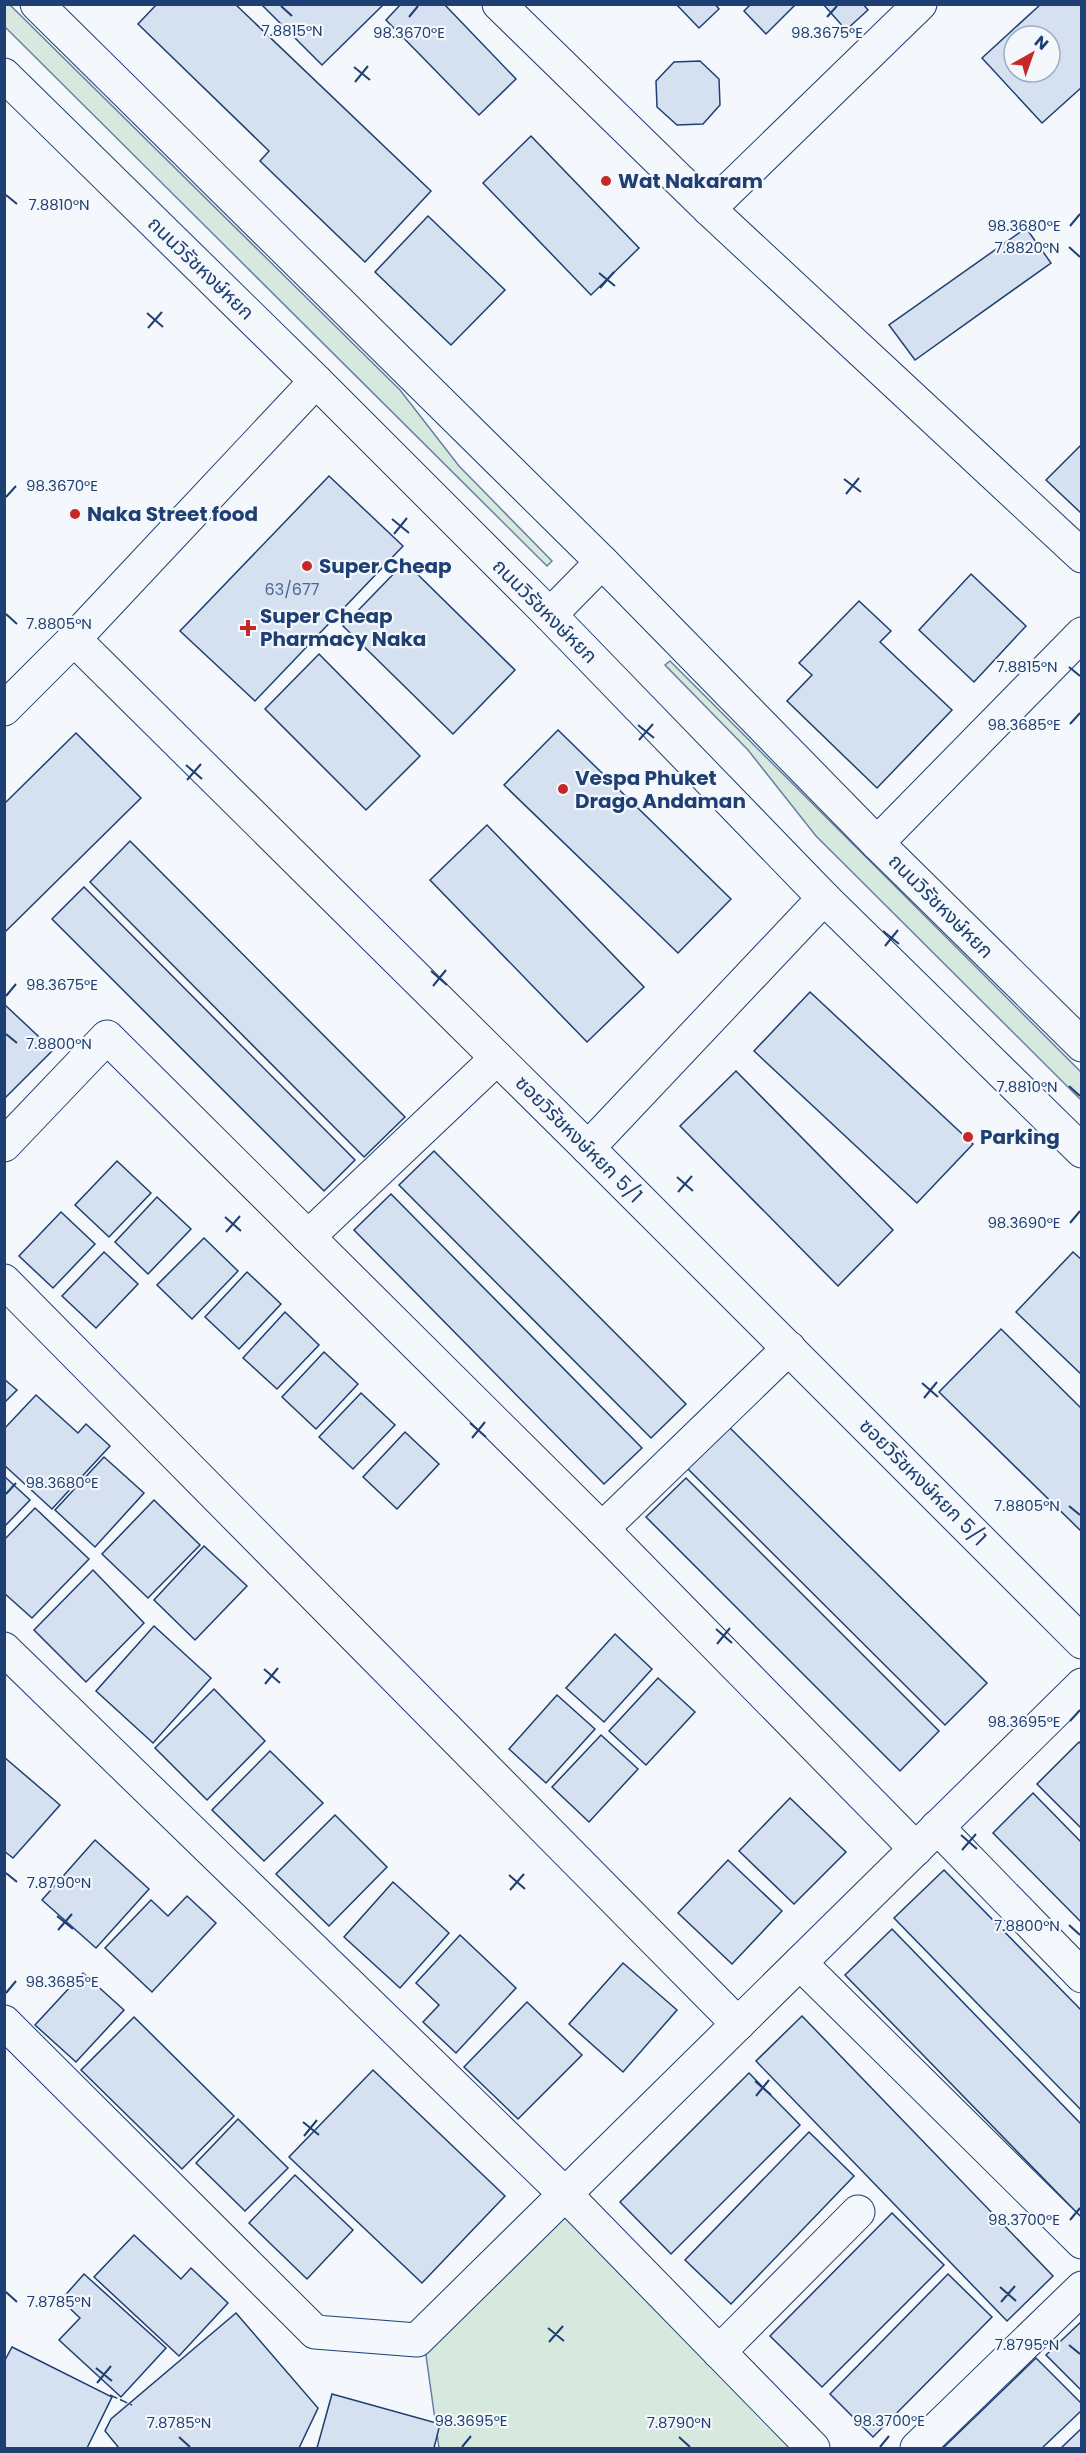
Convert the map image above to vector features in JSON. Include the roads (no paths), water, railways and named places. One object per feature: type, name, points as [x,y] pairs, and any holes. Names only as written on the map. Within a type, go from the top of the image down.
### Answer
[{"type":"street","name":"ถนนวิรัชหงษ์หยก","points":[[37,4],[602,562],[877,843],[1082,1045]]},
{"type":"street","points":[[499,4],[709,208],[1082,556]]},
{"type":"street","points":[[709,208],[920,4]]},
{"type":"street","name":"ถนนวิรัชหงษ์หยก","points":[[4,75],[316,381],[550,615],[824,898],[1082,1151]]},
{"type":"street","points":[[4,709],[74,639],[316,381]]},
{"type":"street","points":[[550,615],[602,562]]},
{"type":"street","points":[[877,843],[1082,634]]},
{"type":"street","name":"ซอยวิรัชหงษ์หยก 5/1","points":[[74,639],[1082,1642]]},
{"type":"street","points":[[588,1148],[824,898]]},
{"type":"street","points":[[4,1145],[107,1037],[602,1529],[926,1838],[1082,1976]]},
{"type":"street","points":[[308,1238],[497,1058]]},
{"type":"street","points":[[4,1281],[738,2024]]},
{"type":"street","points":[[602,1529],[789,1348]]},
{"type":"street","points":[[4,1649],[566,2195],[813,2448]]},
{"type":"street","points":[[4,2022],[315,2332],[417,2340],[1082,1685]]},
{"type":"street","points":[[800,1963],[1082,2242]]},
{"type":"street","points":[[719,2352],[858,2212]]},
{"type":"street","points":[[917,2448],[1082,2288]]},
{"type":"place","name":"Wat Nakaram","points":[[606,181]]},
{"type":"place","name":"Naka Street food","points":[[75,514]]},
{"type":"place","name":"Super Cheap","points":[[307,566]]},
{"type":"place","name":"Super Cheap Pharmacy Naka","points":[[248,628]]},
{"type":"place","name":"Vespa Phuket Drago Andaman","points":[[563,789]]},
{"type":"place","name":"Parking","points":[[968,1137]]}]
